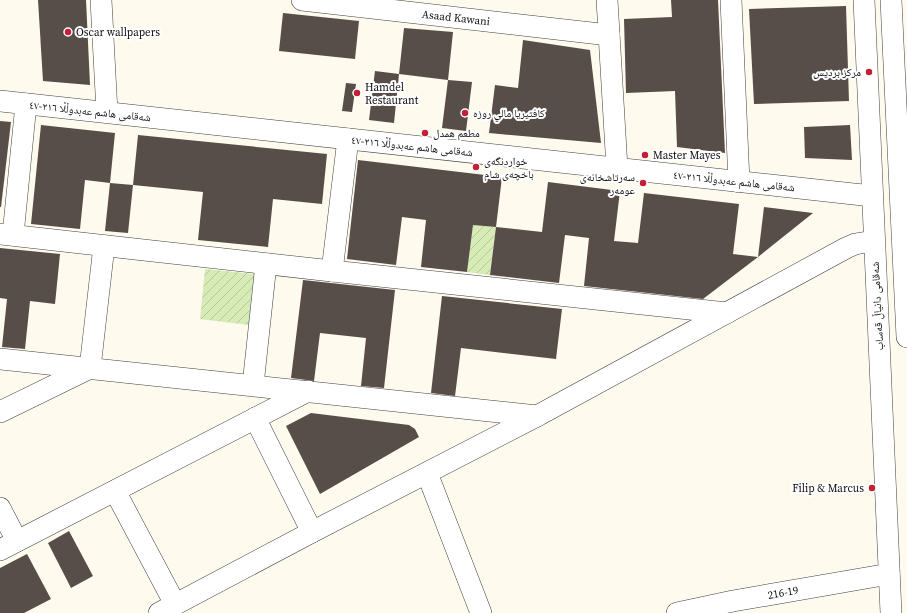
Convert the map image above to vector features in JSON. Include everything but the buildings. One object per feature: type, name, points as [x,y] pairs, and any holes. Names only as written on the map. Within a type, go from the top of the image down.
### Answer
[{"type":"street","points":[[102,0],[107,112]]},
{"type":"street","name":"Asaad Kawani","points":[[302,0],[449,8],[609,35]]},
{"type":"street","points":[[607,0],[617,168]]},
{"type":"street","points":[[731,0],[739,182]]},
{"type":"street","name":"شەقامی دانیاڵ قەساب","points":[[864,0],[891,613]]},
{"type":"street","points":[[892,0],[902,126],[907,337]]},
{"type":"street","name":"شەقامی هاشم عەبدوڵڵا ٢١٦-٤٧","points":[[0,101],[872,196]]},
{"type":"street","points":[[26,104],[6,235],[727,313]]},
{"type":"street","points":[[332,271],[348,139]]},
{"type":"street","points":[[115,491],[167,609],[312,532],[537,416],[846,248],[855,244],[874,241]]},
{"type":"street","points":[[90,368],[104,246]]},
{"type":"street","points":[[253,385],[266,264]]},
{"type":"street","points":[[0,359],[537,416]]},
{"type":"street","points":[[0,412],[90,368]]},
{"type":"street","points":[[0,508],[8,545],[308,391]]},
{"type":"street","points":[[255,418],[312,532]]},
{"type":"street","points":[[427,473],[481,613]]},
{"type":"street","name":"216-19","points":[[677,613],[733,601],[889,574]]},
{"type":"green space","points":[[473,225],[496,227],[490,275],[467,272]]},
{"type":"green space","points":[[205,269],[255,274],[249,325],[200,319]]},
{"type":"place","name":"Oscar wallpapers","points":[[68,32]]},
{"type":"place","name":"مرکز بردیس","points":[[869,72]]},
{"type":"place","name":"Hamdel Restaurant","points":[[357,93]]},
{"type":"place","name":"كافتيريا مالي روزه","points":[[465,113]]},
{"type":"place","name":"مطعم همدل","points":[[425,133]]},
{"type":"place","name":"Master Mayes","points":[[645,155]]},
{"type":"place","name":"خواردنگەی باخچەی شام","points":[[476,167]]},
{"type":"place","name":"سەرتاشخانەی عومەر","points":[[643,183]]},
{"type":"place","name":"Filip & Marcus","points":[[872,488]]}]
